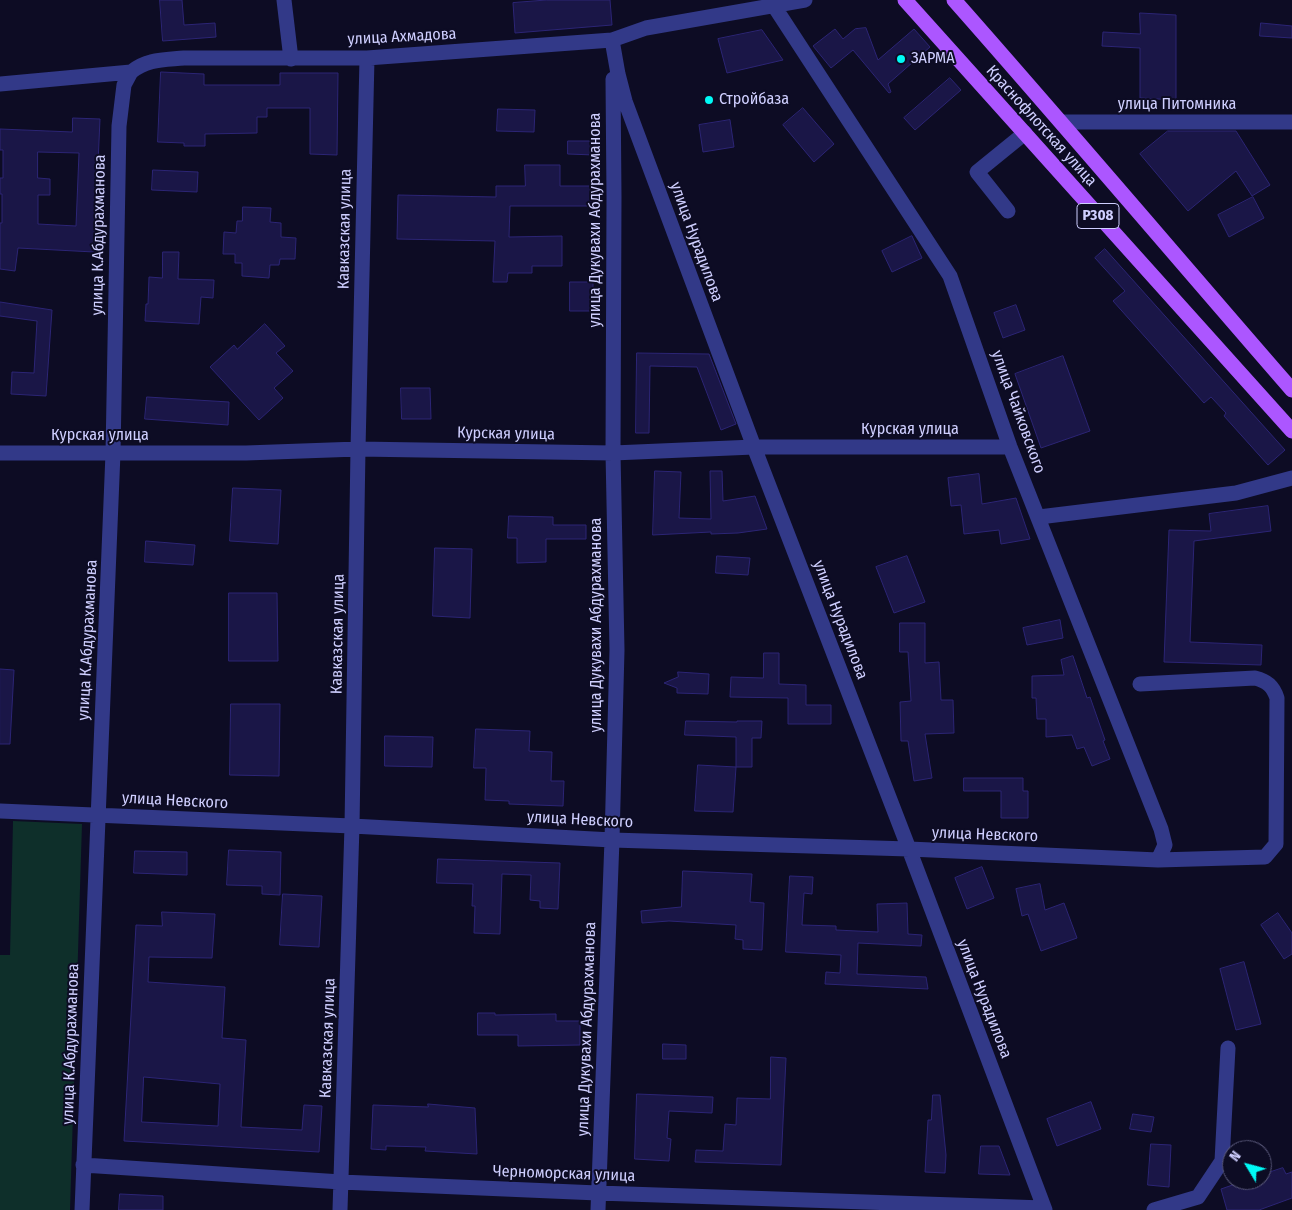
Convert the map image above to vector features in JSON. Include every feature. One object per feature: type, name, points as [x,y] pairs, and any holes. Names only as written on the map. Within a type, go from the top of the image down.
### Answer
[{"type":"main road","name":"Краснофлотская улица","points":[[905,0],[1292,431]]},
{"type":"main road","name":"Краснофлотская улица","points":[[954,0],[1062,122],[1292,390]]},
{"type":"street","points":[[284,0],[291,59]]},
{"type":"street","name":"улица Ахмадова","points":[[0,84],[131,72],[141,64],[184,58],[367,58],[612,40],[646,28],[733,7],[774,6],[805,0]]},
{"type":"street","name":"улица Чайковского","points":[[774,6],[950,276],[1010,448],[1039,517],[1161,829],[1165,845],[1158,860]]},
{"type":"street","name":"улица Нурадилова","points":[[612,40],[625,101],[754,447],[909,849],[1044,1209]]},
{"type":"street","name":"улица Дукувахи Абдурахманова","points":[[598,1210],[617,650],[612,40]]},
{"type":"street","name":"Кавказская улица","points":[[340,1210],[352,826],[367,58]]},
{"type":"street","name":"улица К.Абдурахманова","points":[[82,1210],[114,453],[117,206],[120,126],[124,85],[131,72]]},
{"type":"street","name":"улица Питомника","points":[[1062,122],[1292,122]]},
{"type":"street","points":[[1008,211],[977,172],[1024,133]]},
{"type":"street","name":"Курская улица","points":[[0,453],[246,453],[358,449],[614,453],[754,447],[1010,448]]},
{"type":"street","points":[[1039,517],[1236,493],[1292,478]]},
{"type":"street","name":"улица Невского","points":[[0,811],[352,826],[612,840],[909,849],[1158,860],[1265,857],[1276,844],[1277,698],[1271,685],[1255,678],[1140,684]]},
{"type":"street","points":[[1154,1210],[1198,1197],[1222,1161],[1228,1048]]},
{"type":"street","name":"Черноморская улица","points":[[84,1165],[341,1182],[867,1206],[1044,1209]]},
{"type":"green space","points":[[13,821],[82,824],[70,1210],[0,1210],[0,955],[10,955]]},
{"type":"building","points":[[160,0],[182,0],[184,25],[215,23],[216,37],[163,41]]},
{"type":"building","points":[[547,0],[610,0],[612,25],[515,33],[513,3]]},
{"type":"building","points":[[1140,13],[1176,15],[1176,100],[1140,98],[1140,48],[1102,46],[1103,32],[1140,34]]},
{"type":"building","points":[[1261,23],[1292,26],[1292,38],[1260,36]]},
{"type":"building","points":[[866,28],[878,60],[914,29],[930,47],[888,84],[891,92],[889,93],[853,50],[831,68],[813,46],[835,29],[843,39],[855,29]]},
{"type":"building","points":[[762,30],[783,60],[727,73],[718,39]]},
{"type":"building","points":[[161,72],[204,74],[204,85],[280,85],[280,73],[338,73],[337,155],[310,154],[310,108],[267,108],[267,117],[257,117],[257,133],[205,134],[205,146],[184,146],[184,143],[158,142]]},
{"type":"building","points":[[950,78],[961,90],[915,130],[904,118]]},
{"type":"building","points":[[803,108],[834,144],[814,162],[783,125]]},
{"type":"building","points":[[498,109],[535,110],[534,132],[497,131]]},
{"type":"building","points":[[73,118],[100,119],[94,252],[18,248],[15,271],[0,269],[2,194],[0,194],[0,178],[3,178],[3,150],[0,150],[0,129],[72,132]],"holes":[[[38,152],[79,153],[76,226],[38,224],[38,195],[50,195],[50,179],[38,178]]]},
{"type":"building","points":[[730,120],[734,147],[703,152],[699,125]]},
{"type":"building","points":[[1168,131],[1236,131],[1270,185],[1252,196],[1236,171],[1188,211],[1140,154]]},
{"type":"building","points":[[568,141],[594,141],[594,155],[568,154]]},
{"type":"building","points":[[525,165],[560,165],[560,186],[594,186],[594,206],[510,206],[509,237],[562,236],[562,266],[532,266],[532,273],[508,273],[507,282],[493,282],[495,241],[397,239],[398,195],[496,197],[496,186],[525,186]]},
{"type":"building","points":[[153,170],[198,172],[197,192],[152,190]]},
{"type":"building","points":[[1253,197],[1264,218],[1229,237],[1218,215]]},
{"type":"building","points":[[243,207],[271,208],[270,222],[281,223],[281,237],[296,238],[295,259],[280,259],[279,265],[270,265],[269,278],[242,276],[242,263],[235,263],[235,254],[223,254],[224,232],[236,233],[237,221],[242,221]]},
{"type":"building","points":[[912,236],[922,258],[892,272],[882,251]]},
{"type":"building","points":[[1105,249],[1285,450],[1268,465],[1224,416],[1226,413],[1211,397],[1204,403],[1113,301],[1125,291],[1095,258]]},
{"type":"building","points":[[163,252],[179,252],[178,279],[214,280],[213,298],[201,297],[199,324],[145,321],[149,277],[162,278]]},
{"type":"building","points":[[570,282],[593,282],[593,311],[570,311]]},
{"type":"building","points":[[0,302],[52,310],[46,396],[11,394],[12,372],[34,373],[37,321],[0,316]]},
{"type":"building","points":[[1016,305],[1025,330],[1003,338],[994,313]]},
{"type":"building","points":[[265,324],[285,346],[276,353],[293,371],[274,388],[283,398],[259,420],[210,367],[234,345],[237,349]]},
{"type":"building","points":[[637,353],[709,354],[736,424],[721,430],[697,367],[650,366],[649,433],[636,433]]},
{"type":"building","points":[[1063,356],[1090,431],[1041,448],[1015,374]]},
{"type":"building","points":[[401,388],[430,388],[431,419],[402,419]]},
{"type":"building","points":[[147,397],[229,402],[228,425],[145,419]]},
{"type":"building","points":[[655,471],[681,472],[679,518],[711,519],[710,471],[722,471],[723,501],[755,496],[767,529],[738,533],[711,534],[711,532],[653,535]]},
{"type":"building","points":[[979,474],[982,504],[1016,498],[1030,539],[1001,544],[999,530],[964,534],[961,505],[951,506],[948,478]]},
{"type":"building","points":[[233,488],[281,490],[278,544],[230,541]]},
{"type":"building","points":[[1268,506],[1271,531],[1194,541],[1190,642],[1262,645],[1261,665],[1164,662],[1169,530],[1211,531],[1209,514]]},
{"type":"building","points":[[509,516],[553,517],[553,525],[586,525],[586,539],[546,539],[546,562],[517,563],[517,538],[508,538]]},
{"type":"building","points":[[146,541],[195,545],[193,565],[145,562]]},
{"type":"building","points":[[435,548],[472,549],[470,618],[433,616]]},
{"type":"building","points":[[717,556],[750,558],[748,575],[716,573]]},
{"type":"building","points":[[907,556],[925,602],[894,613],[876,567]]},
{"type":"building","points":[[229,593],[277,593],[278,661],[229,661]]},
{"type":"building","points":[[1060,620],[1063,638],[1027,645],[1023,628]]},
{"type":"building","points":[[900,623],[925,623],[925,663],[939,662],[941,700],[953,700],[954,733],[925,734],[932,778],[914,781],[908,741],[901,741],[900,702],[911,701],[908,652],[900,652]]},
{"type":"building","points":[[764,653],[779,653],[779,684],[806,685],[806,705],[831,705],[831,724],[788,724],[788,698],[730,697],[731,677],[763,678]]},
{"type":"building","points":[[1073,656],[1087,698],[1090,697],[1110,759],[1092,766],[1084,747],[1077,749],[1072,735],[1046,737],[1046,719],[1037,719],[1036,698],[1032,698],[1032,676],[1064,675],[1061,660]]},
{"type":"building","points":[[0,669],[14,670],[10,744],[0,744]]},
{"type":"building","points":[[678,672],[709,674],[708,694],[677,693],[677,688],[664,683],[678,677]]},
{"type":"building","points":[[231,704],[280,704],[279,776],[230,775]]},
{"type":"building","points":[[686,721],[762,721],[761,738],[752,738],[752,767],[736,767],[736,737],[685,735]]},
{"type":"building","points":[[476,729],[530,731],[529,751],[552,752],[551,781],[564,781],[563,806],[509,804],[509,801],[485,800],[486,768],[474,768]]},
{"type":"building","points":[[385,736],[433,737],[432,767],[385,766]]},
{"type":"building","points":[[698,765],[736,767],[733,812],[695,811]]},
{"type":"building","points":[[964,778],[1023,778],[1023,791],[1028,791],[1028,818],[1001,818],[1001,791],[964,791]]},
{"type":"building","points":[[229,850],[281,852],[280,895],[262,894],[262,886],[227,885]]},
{"type":"building","points":[[135,851],[187,852],[187,875],[134,873]]},
{"type":"building","points":[[438,859],[560,863],[558,909],[540,908],[540,901],[530,900],[531,875],[502,874],[500,934],[474,933],[475,906],[472,906],[473,884],[437,883]]},
{"type":"building","points":[[982,867],[994,898],[967,909],[955,878]]},
{"type":"building","points":[[683,871],[752,874],[750,902],[764,903],[762,950],[743,949],[743,940],[735,939],[736,925],[669,921],[642,923],[641,911],[681,907]]},
{"type":"building","points":[[790,876],[813,877],[812,894],[804,893],[802,925],[836,926],[836,930],[878,932],[877,904],[907,903],[908,934],[922,935],[921,946],[858,943],[857,974],[926,977],[928,989],[825,984],[826,972],[840,973],[841,955],[786,952]]},
{"type":"building","points":[[1040,884],[1045,910],[1064,903],[1077,938],[1041,951],[1028,914],[1022,916],[1016,889]]},
{"type":"building","points":[[283,894],[322,896],[319,947],[280,945]]},
{"type":"building","points":[[162,912],[215,914],[212,958],[149,957],[148,982],[225,987],[222,1038],[246,1040],[241,1127],[302,1130],[304,1105],[322,1106],[319,1152],[124,1141],[136,925],[162,926]],"holes":[[[144,1077],[220,1084],[218,1126],[142,1122]]]},
{"type":"building","points":[[1278,913],[1292,933],[1292,954],[1284,959],[1261,925]]},
{"type":"building","points":[[1244,962],[1261,1024],[1236,1030],[1220,969]]},
{"type":"building","points":[[478,1013],[495,1013],[495,1015],[556,1014],[556,1021],[580,1021],[580,1045],[518,1046],[518,1035],[478,1035]]},
{"type":"building","points":[[663,1044],[686,1045],[686,1059],[663,1059]]},
{"type":"building","points":[[771,1057],[786,1058],[781,1165],[695,1162],[696,1150],[723,1151],[725,1124],[736,1125],[737,1098],[770,1099]]},
{"type":"building","points":[[637,1094],[713,1097],[712,1113],[669,1111],[667,1138],[671,1139],[669,1161],[635,1159]]},
{"type":"building","points":[[933,1095],[940,1095],[946,1155],[945,1173],[925,1172],[928,1120],[931,1120]]},
{"type":"building","points":[[1091,1102],[1101,1129],[1057,1146],[1047,1119]]},
{"type":"building","points":[[428,1104],[475,1108],[477,1154],[425,1151],[426,1147],[386,1146],[386,1150],[371,1149],[373,1105],[428,1107]]},
{"type":"building","points":[[1133,1114],[1154,1117],[1151,1132],[1130,1129]]},
{"type":"building","points":[[1151,1144],[1171,1145],[1169,1187],[1148,1185]]},
{"type":"building","points":[[981,1146],[999,1146],[1010,1175],[979,1174]]},
{"type":"building","points":[[1283,1168],[1286,1174],[1292,1172],[1292,1198],[1259,1210],[1227,1210],[1221,1189],[1272,1190],[1272,1172]]},
{"type":"building","points":[[120,1194],[163,1196],[163,1210],[119,1210]]},
{"type":"place","name":"ЗАРМА","points":[[901,59]]},
{"type":"place","name":"Стройбаза","points":[[709,100]]}]
